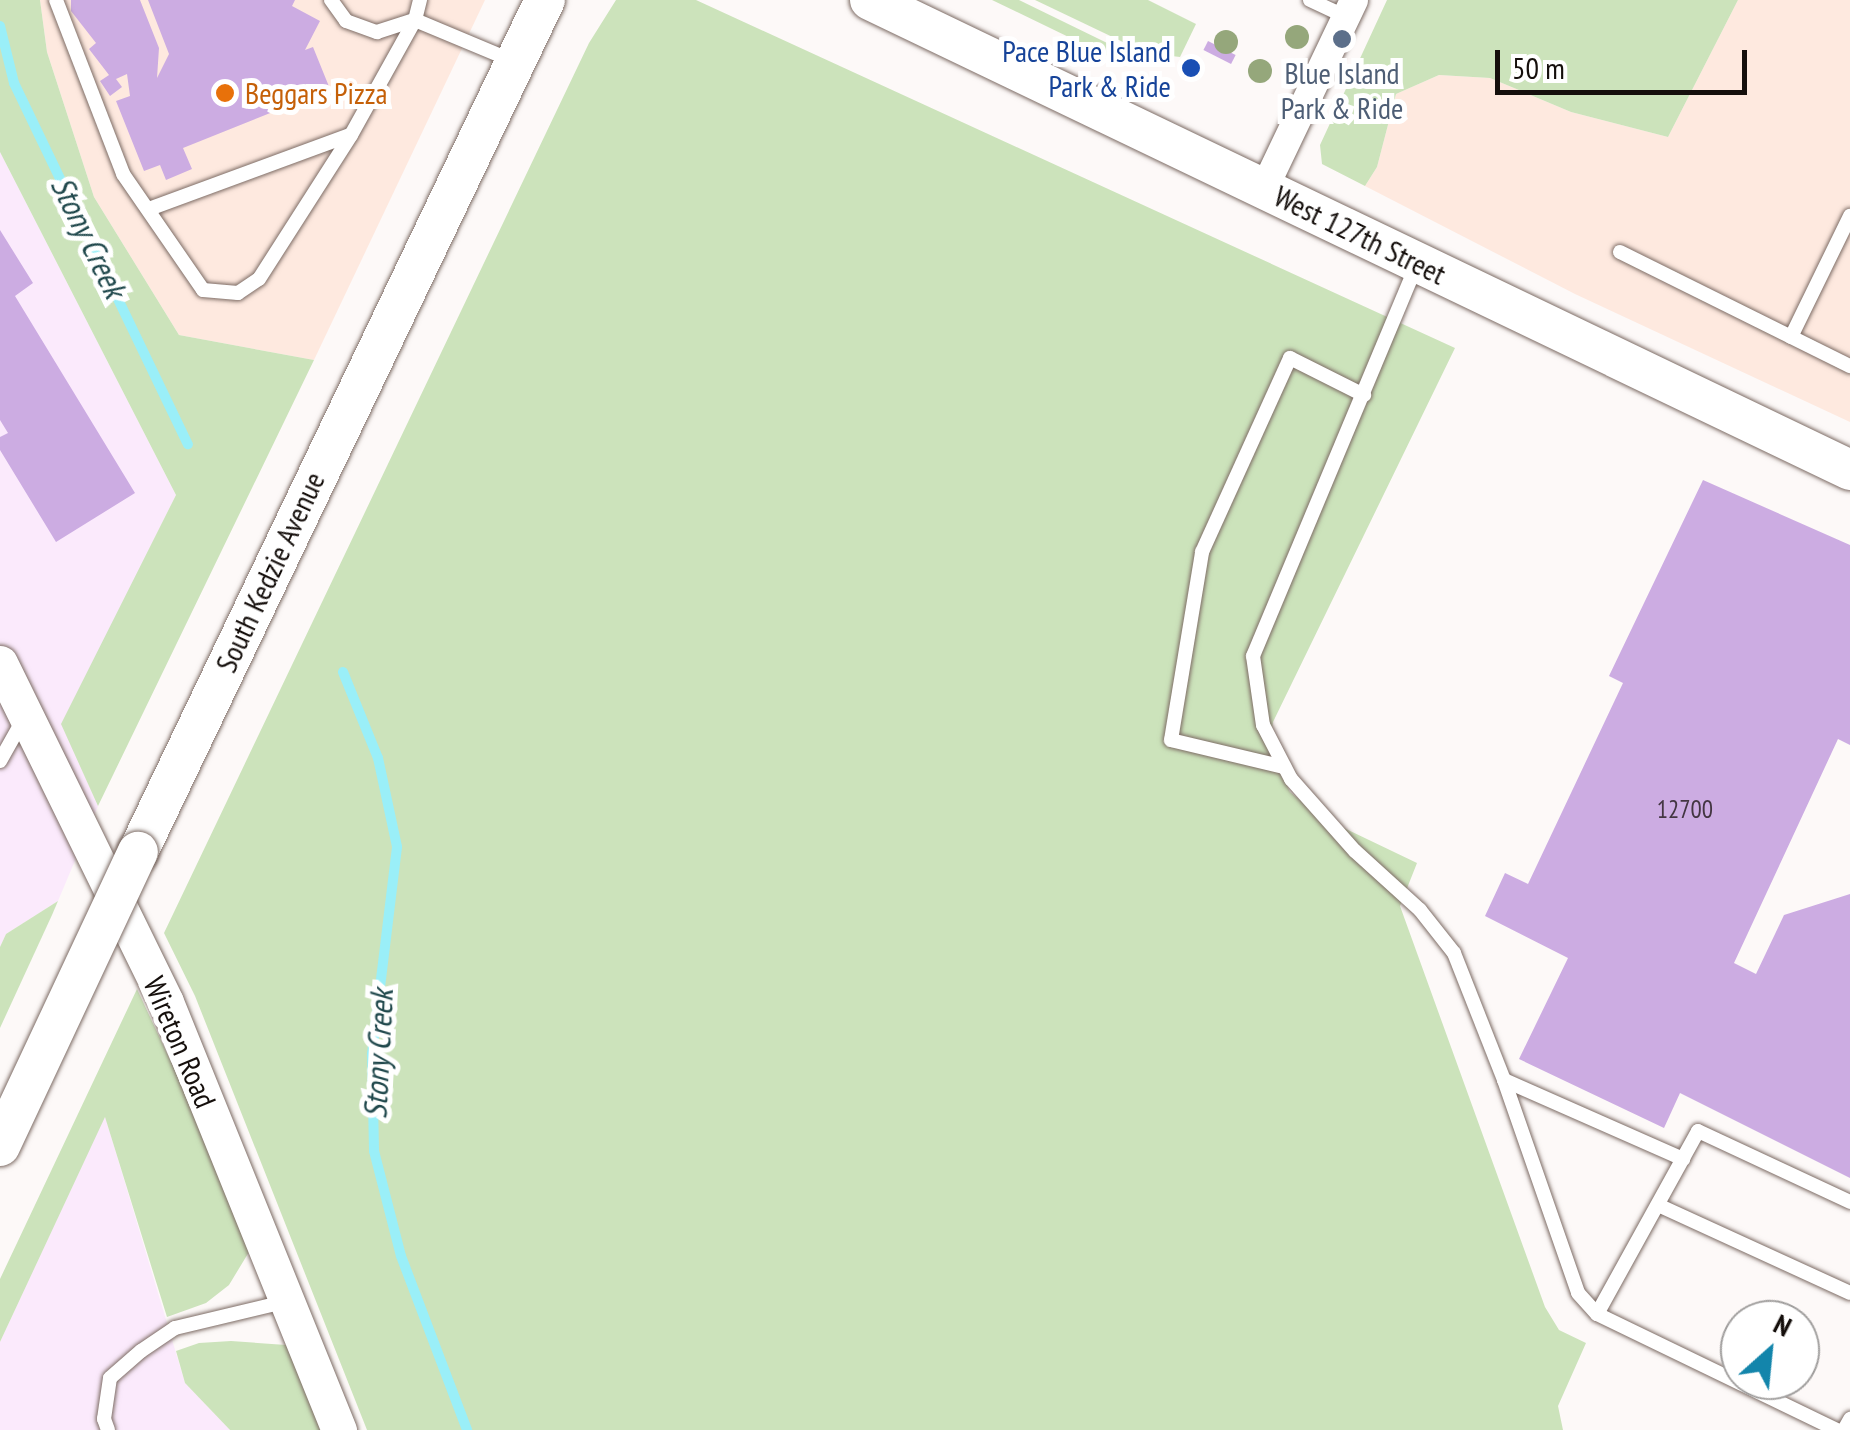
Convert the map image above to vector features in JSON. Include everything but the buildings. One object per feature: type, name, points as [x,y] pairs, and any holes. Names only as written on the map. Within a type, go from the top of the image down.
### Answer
[{"type":"main road","name":"South Kedzie Avenue","points":[[0,1146],[544,0]]},
{"type":"main road","name":"West 127th Street","points":[[870,0],[1850,470]]},
{"type":"street","points":[[1264,189],[1350,8]]},
{"type":"street","name":"Wireton Road","points":[[0,663],[166,1002],[339,1430]]},
{"type":"lane","points":[[56,0],[122,174],[203,290],[238,293],[259,278],[351,135],[415,20],[420,0]]},
{"type":"lane","points":[[330,0],[346,21],[377,32],[415,20],[514,62]]},
{"type":"lane","points":[[1310,0],[1350,8]]},
{"type":"lane","points":[[149,210],[351,135]]},
{"type":"lane","points":[[1791,336],[1850,216]]},
{"type":"lane","points":[[1620,252],[1850,366]]},
{"type":"lane","points":[[1417,263],[1252,656],[1263,725],[1284,767],[1354,851],[1420,910],[1454,954],[1504,1080],[1578,1293],[1597,1314],[1841,1430],[1850,1418]]},
{"type":"lane","points":[[1284,767],[1171,740],[1202,552],[1290,358],[1364,395]]},
{"type":"lane","points":[[0,761],[26,716]]},
{"type":"lane","points":[[1504,1080],[1683,1159]]},
{"type":"lane","points":[[1597,1314],[1698,1131],[1850,1202]]},
{"type":"lane","points":[[1658,1204],[1850,1292]]},
{"type":"lane","points":[[108,1430],[104,1419],[110,1378],[141,1351],[176,1328],[285,1301]]},
{"type":"shaded area","points":[[40,0],[485,0],[314,360],[179,335],[94,197],[47,52]]},
{"type":"shaded area","points":[[1738,0],[1850,0],[1850,422],[1575,294],[1365,186],[1377,167],[1396,94],[1439,75],[1490,78],[1571,112],[1668,137]]},
{"type":"shaded area","points":[[0,152],[176,495],[62,724],[98,806],[58,901],[6,934],[0,947]]},
{"type":"shaded area","points":[[105,1116],[185,1383],[230,1430],[0,1430],[0,1342]]},
{"type":"green space","points":[[0,0],[40,0],[47,52],[94,197],[179,335],[314,360],[98,806],[61,724],[176,495],[0,152]]},
{"type":"green space","points":[[616,0],[696,0],[1455,348],[1273,722],[1269,748],[1290,792],[1321,817],[1417,863],[1400,906],[1545,1307],[1559,1330],[1586,1343],[1558,1406],[1563,1430],[367,1430],[195,996],[164,933],[589,43]]},
{"type":"green space","points":[[992,0],[1019,0],[1142,60],[1114,59]]},
{"type":"green space","points":[[1035,0],[1148,0],[1196,24],[1180,57],[1146,53]]},
{"type":"green space","points":[[1387,0],[1738,0],[1668,137],[1571,112],[1490,78],[1439,75],[1396,94],[1377,167],[1365,186],[1322,164],[1320,145]]},
{"type":"green space","points":[[58,901],[0,1028],[0,947],[6,934]]},
{"type":"green space","points":[[137,989],[255,1242],[229,1285],[206,1303],[167,1317],[105,1117],[0,1342],[0,1279]]},
{"type":"green space","points":[[199,1343],[286,1345],[323,1430],[230,1430],[185,1383],[176,1351]]},
{"type":"waterway","name":"Stony Creek","points":[[0,26],[14,83],[188,444]]},
{"type":"waterway","name":"Stony Creek","points":[[343,672],[378,758],[397,847],[372,1054],[374,1151],[401,1256],[467,1430]]},
{"type":"place","name":"Blue Island Park & Ride","points":[[1342,39]]},
{"type":"place","name":"Pace Blue Island Park & Ride","points":[[1191,68]]},
{"type":"place","name":"Beggars Pizza","points":[[225,93]]}]
